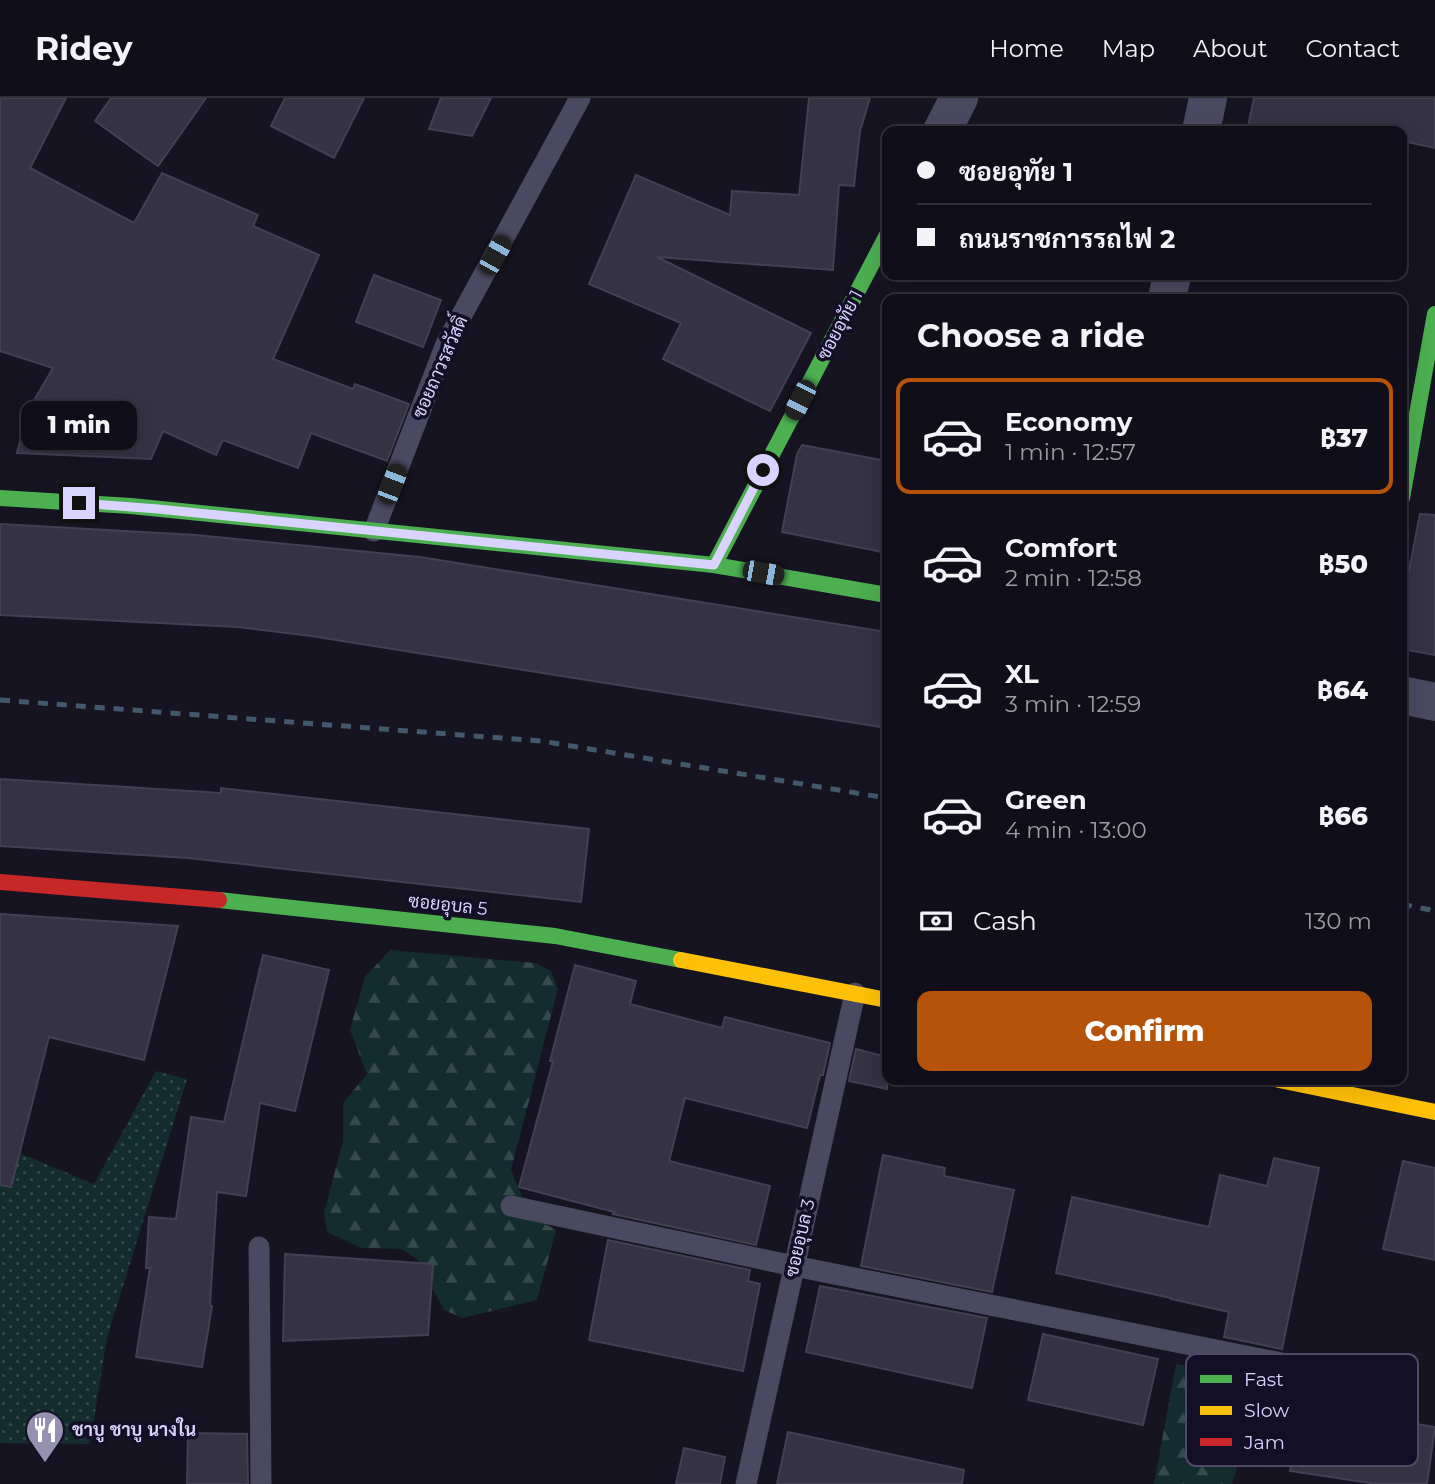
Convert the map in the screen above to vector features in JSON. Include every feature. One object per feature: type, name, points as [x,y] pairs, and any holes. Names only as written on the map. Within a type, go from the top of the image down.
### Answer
[{"type":"street","points":[[945,126],[959,98]]},
{"type":"street","points":[[1202,126],[1208,98]]},
{"type":"street","name":"ซอยอุทัย 1","points":[[714,565],[882,245]]},
{"type":"street","points":[[1407,470],[1435,314]]},
{"type":"street","points":[[0,498],[131,506],[714,565],[882,593]]},
{"type":"street","points":[[1407,696],[1435,702]]},
{"type":"street","name":"ซอยอุบล 5","points":[[0,882],[170,895],[555,936],[882,999]]},
{"type":"street","points":[[1303,1085],[1435,1112]]},
{"type":"lane","name":"ซอยถาวรสวัสดิ์","points":[[374,530],[446,344],[580,98]]},
{"type":"lane","name":"ซอยอุบล 3","points":[[746,1484],[855,993]]},
{"type":"lane","points":[[511,1206],[794,1266],[1236,1354]]},
{"type":"lane","points":[[259,1247],[261,1484]]},
{"type":"green space","points":[[390,950],[535,963],[551,971],[558,989],[511,1170],[530,1216],[556,1230],[537,1300],[463,1318],[444,1310],[417,1259],[401,1249],[361,1248],[327,1232],[324,1213],[343,1141],[343,1103],[367,1074],[350,1030],[365,977]]},
{"type":"green space","points":[[156,1071],[187,1079],[107,1338],[90,1444],[0,1443],[0,1145],[94,1184]]},
{"type":"green space","points":[[1176,1364],[1186,1366],[1186,1466],[1237,1466],[1232,1484],[1154,1484]]},
{"type":"building","points":[[0,98],[66,98],[30,168],[134,223],[162,173],[258,215],[253,226],[319,255],[273,359],[353,389],[355,384],[409,404],[387,461],[311,433],[298,468],[223,440],[216,455],[163,431],[151,459],[17,453],[29,409],[53,368],[0,351]]},
{"type":"building","points":[[111,98],[206,98],[158,166],[95,121]]},
{"type":"building","points":[[285,98],[364,98],[334,158],[271,126]]},
{"type":"building","points":[[441,98],[491,98],[472,136],[429,129]]},
{"type":"building","points":[[809,98],[870,98],[860,131],[854,186],[839,185],[833,270],[657,257],[811,333],[770,411],[663,359],[681,323],[589,284],[636,175],[730,215],[732,191],[799,195]]},
{"type":"building","points":[[1254,98],[1435,98],[1435,148],[1407,142],[1407,126],[1248,126]]},
{"type":"building","points":[[374,275],[441,300],[423,347],[356,322]]},
{"type":"building","points":[[802,445],[882,460],[882,552],[782,532],[797,454]]},
{"type":"building","points":[[1420,514],[1435,515],[1435,655],[1407,650],[1407,580]]},
{"type":"building","points":[[0,524],[196,535],[420,557],[882,631],[882,727],[311,636],[238,627],[0,615]]},
{"type":"building","points":[[0,779],[221,793],[221,788],[589,829],[581,902],[188,858],[0,846]]},
{"type":"building","points":[[0,914],[178,926],[144,1060],[49,1037],[11,1187],[0,1185]]},
{"type":"building","points":[[263,955],[329,970],[295,1111],[260,1103],[246,1196],[217,1192],[212,1306],[202,1367],[136,1357],[150,1268],[146,1268],[149,1217],[176,1219],[191,1117],[224,1122]]},
{"type":"building","points":[[575,965],[636,981],[630,1004],[722,1028],[725,1017],[830,1043],[807,1128],[685,1098],[669,1161],[770,1186],[756,1245],[613,1214],[614,1212],[519,1187],[553,1061],[550,1061]]},
{"type":"building","points":[[856,1049],[882,1056],[882,1085],[887,1085],[887,1089],[849,1081]]},
{"type":"building","points":[[883,1155],[945,1168],[944,1176],[1014,1190],[992,1292],[861,1266]]},
{"type":"building","points":[[1274,1158],[1319,1168],[1282,1349],[1224,1337],[1229,1312],[1056,1273],[1072,1197],[1209,1227],[1220,1175],[1267,1186]]},
{"type":"building","points":[[1403,1161],[1435,1168],[1435,1260],[1383,1249]]},
{"type":"building","points":[[608,1240],[750,1270],[748,1281],[760,1284],[743,1371],[589,1340]]},
{"type":"building","points":[[285,1254],[433,1264],[428,1335],[283,1341]]},
{"type":"building","points":[[820,1286],[987,1318],[972,1388],[806,1352]]},
{"type":"building","points":[[1043,1334],[1158,1359],[1143,1425],[1028,1400]]},
{"type":"building","points":[[1418,1424],[1435,1427],[1427,1484],[1377,1484],[1290,1471],[1291,1466],[1418,1466]]},
{"type":"building","points":[[788,1432],[964,1470],[962,1484],[777,1484]]},
{"type":"building","points":[[188,1433],[247,1434],[248,1484],[187,1484]]},
{"type":"building","points":[[684,1448],[725,1457],[720,1484],[676,1484]]},
{"type":"railway","points":[[0,700],[541,741],[882,797]]},
{"type":"railway","points":[[1407,905],[1435,911]]},
{"type":"traffic: fast","points":[[714,565],[882,245]]},
{"type":"traffic: fast","points":[[1407,470],[1435,314]]},
{"type":"traffic: fast","points":[[0,498],[131,506],[714,565],[882,594]]},
{"type":"traffic: fast","points":[[219,900],[555,936],[681,960]]},
{"type":"traffic: slow","points":[[681,960],[882,999]]},
{"type":"traffic: slow","points":[[1303,1085],[1435,1112]]},
{"type":"traffic: jam","points":[[0,882],[219,900]]},
{"type":"place","name":"ชาบู ชาบู นางใน","points":[[45,1464]]},
{"type":"route","points":[[79,503],[714,565],[763,470]]}]
